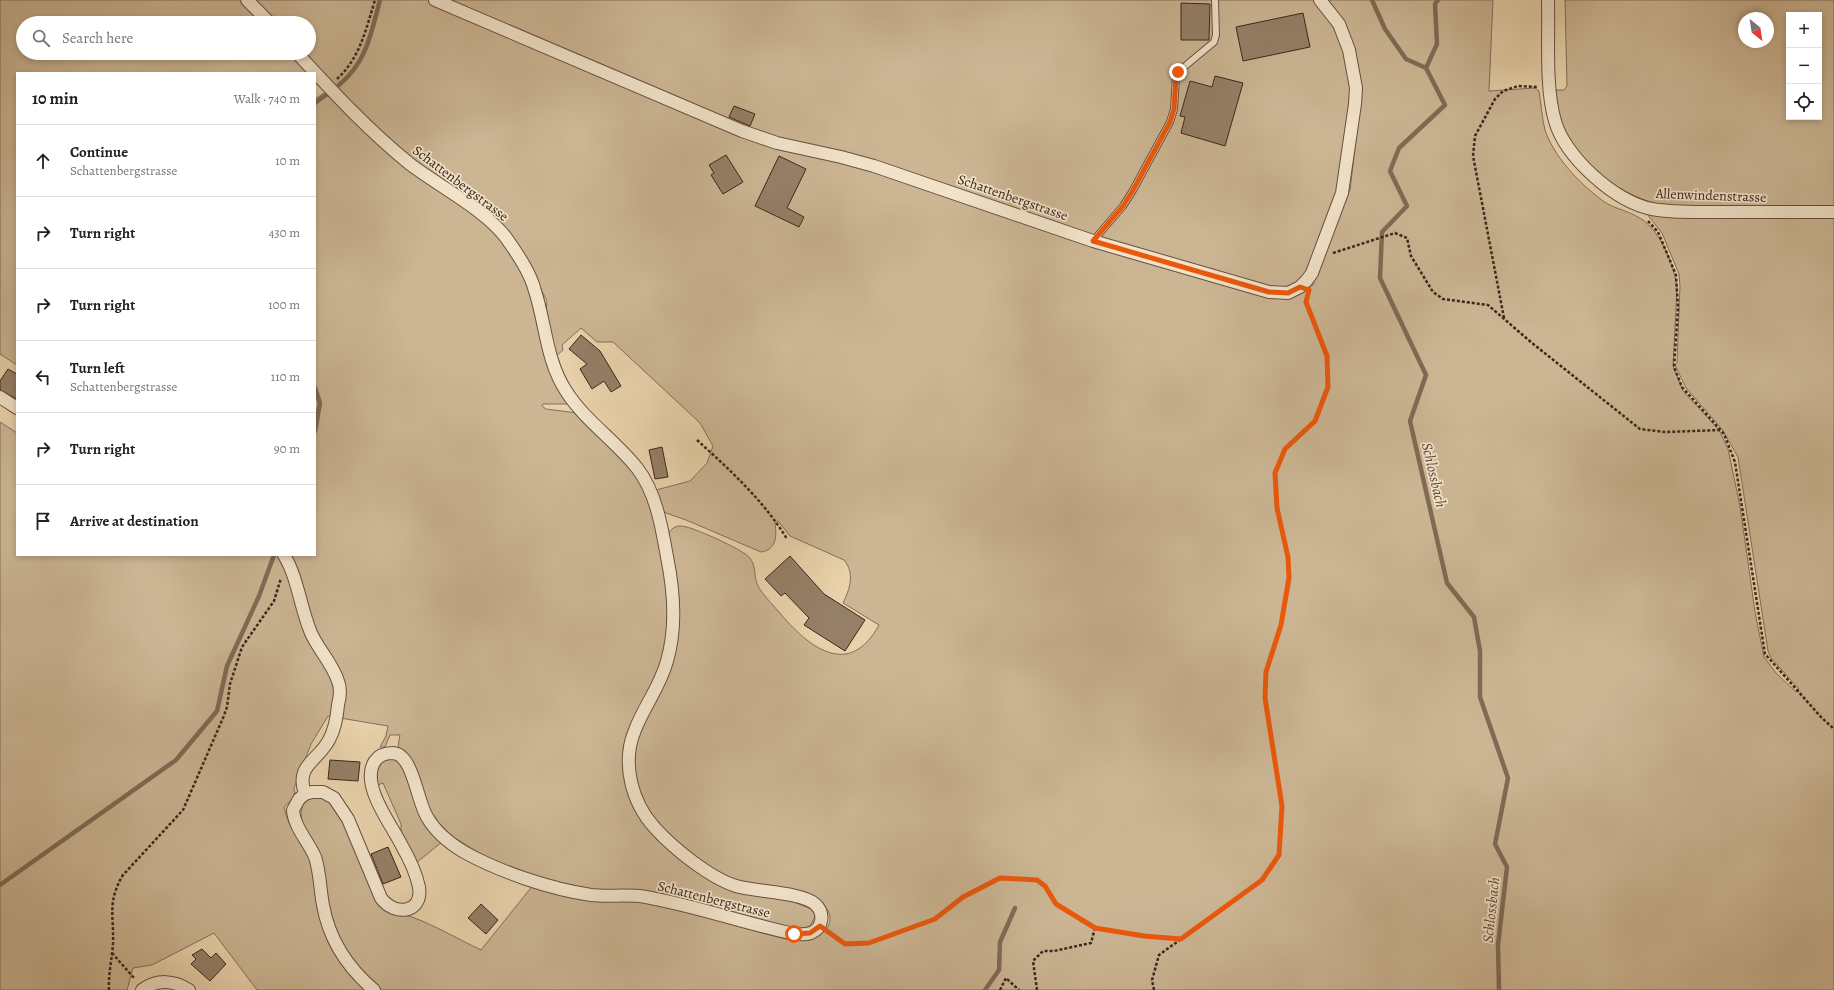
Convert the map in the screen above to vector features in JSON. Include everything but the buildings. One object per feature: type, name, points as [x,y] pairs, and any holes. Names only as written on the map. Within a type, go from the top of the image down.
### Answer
[{"type":"street","points":[[247,0],[263,16]]},
{"type":"street","name":"Schattenbergstrasse","points":[[435,0],[742,131],[777,144],[841,156],[1093,241],[1269,292],[1288,293],[1300,287]]},
{"type":"street","points":[[1300,287],[1312,273],[1338,205],[1343,187],[1355,104],[1354,76],[1349,50],[1339,24],[1320,0]]},
{"type":"street","name":"Allenwindenstrasse","points":[[1548,0],[1550,85],[1554,120],[1561,138],[1581,164],[1599,181],[1637,204],[1652,209],[1687,212],[1834,212]]},
{"type":"street","name":"Schattenbergstrasse","points":[[304,60],[315,72]]},
{"type":"street","name":"Schattenbergstrasse","points":[[305,794],[318,791],[323,792],[338,802],[348,819],[381,898],[387,906],[396,910],[407,910],[411,908],[417,901],[419,892],[413,868],[373,792],[371,777],[372,766],[377,757],[387,753],[396,753],[404,758],[411,772],[422,809],[437,830],[462,851],[490,864],[537,882],[568,891],[593,895],[644,897],[794,934],[810,933],[820,926],[822,917],[819,908],[808,900],[734,885],[710,873],[662,836],[641,810],[636,800],[631,780],[629,750],[634,730],[659,685],[664,671],[668,657],[673,622],[672,592],[668,562],[657,512],[646,483],[629,459],[584,414],[560,382],[550,356],[535,288],[520,259],[504,235],[482,214],[432,181],[374,133],[316,73]]},
{"type":"street","points":[[0,398],[16,407]]},
{"type":"street","points":[[284,556],[293,575],[311,633],[334,671],[340,687],[332,735],[324,748],[307,766],[302,777],[305,794],[295,805],[293,814],[316,862],[323,906],[331,932],[338,948],[351,967],[374,990]]},
{"type":"street","points":[[143,989],[160,982],[169,982],[189,990]]},
{"type":"lane","points":[[1093,241],[1123,206],[1170,122],[1174,109],[1176,77],[1178,72],[1214,42],[1216,35],[1214,0]]},
{"type":"path","points":[[329,87],[346,71],[361,46],[375,0]]},
{"type":"path","points":[[1504,318],[1473,156],[1476,136],[1495,98],[1503,91],[1518,86],[1532,88],[1550,85]]},
{"type":"path","points":[[1637,204],[1643,216],[1658,232],[1676,275],[1678,308],[1674,367],[1682,387],[1722,430],[1735,462],[1765,654],[1821,717],[1834,729]]},
{"type":"path","points":[[1327,255],[1395,232],[1407,238],[1411,256],[1433,292],[1443,299],[1488,305],[1532,344],[1640,429],[1665,432],[1722,430]]},
{"type":"path","points":[[1154,990],[1152,980],[1159,955],[1262,880],[1279,855],[1282,806],[1265,698],[1266,672],[1281,625],[1289,578],[1288,557],[1277,508],[1275,473],[1285,449],[1315,421],[1328,387],[1327,356],[1306,302],[1309,290],[1300,287]]},
{"type":"path","points":[[697,440],[770,513],[787,539]]},
{"type":"path","points":[[109,990],[112,953],[112,899],[116,886],[123,875],[176,820],[191,796],[223,718],[233,672],[242,647],[274,601],[283,573]]},
{"type":"path","points":[[820,926],[845,944],[869,943],[935,919],[963,897],[1000,878],[1037,880],[1045,886],[1056,904],[1095,928],[1144,936],[1181,939]]},
{"type":"path","points":[[1037,990],[1033,962],[1043,951],[1054,951],[1091,943],[1095,928]]},
{"type":"path","points":[[112,953],[143,989]]},
{"type":"path","points":[[1000,990],[1006,978],[1019,990]]},
{"type":"shaded area","points":[[0,0],[242,0],[257,16],[16,16],[16,60],[299,60],[310,72],[16,72],[16,364],[0,354]]},
{"type":"shaded area","points":[[251,0],[1315,0],[1329,18],[1344,51],[1351,71],[1351,97],[1341,178],[1335,201],[1310,268],[1297,283],[1286,288],[1283,297],[1306,290],[1313,285],[1334,223],[1350,190],[1361,97],[1357,65],[1353,50],[1336,15],[1324,0],[1493,0],[1489,91],[1535,88],[1539,91],[1545,130],[1561,160],[1586,187],[1603,201],[1632,214],[1652,228],[1669,257],[1677,288],[1673,366],[1683,391],[1719,430],[1728,449],[1740,506],[1755,612],[1764,657],[1776,673],[1796,692],[1799,689],[1771,658],[1768,651],[1738,457],[1722,429],[1686,388],[1675,365],[1677,363],[1680,286],[1679,274],[1662,233],[1647,214],[1671,217],[1834,215],[1834,990],[380,990],[353,962],[334,929],[327,903],[322,867],[318,855],[305,831],[301,818],[303,804],[310,798],[318,796],[327,797],[339,810],[353,837],[375,898],[384,909],[391,913],[408,916],[438,928],[481,950],[534,884],[587,899],[648,902],[794,939],[810,940],[821,934],[829,924],[830,918],[826,908],[817,899],[812,896],[746,885],[731,880],[720,874],[693,856],[672,839],[654,820],[641,798],[635,772],[635,742],[639,730],[662,689],[670,667],[678,624],[676,586],[667,537],[670,531],[675,527],[686,527],[716,538],[745,554],[749,557],[753,564],[758,586],[762,593],[790,625],[803,637],[815,646],[829,652],[842,654],[855,651],[867,642],[879,625],[843,603],[848,592],[850,581],[849,570],[844,560],[790,536],[778,521],[775,523],[776,533],[773,546],[766,551],[761,552],[666,513],[662,509],[656,490],[690,481],[707,463],[713,446],[700,423],[613,342],[597,342],[581,328],[562,345],[563,350],[555,357],[546,327],[546,299],[527,263],[508,233],[482,209],[424,170],[366,122],[357,113],[345,95],[323,76],[308,60],[316,60],[316,16],[267,16]]},
{"type":"shaded area","points":[[1565,0],[1834,0],[1834,208],[1666,206],[1650,202],[1617,187],[1602,177],[1588,165],[1576,151],[1567,137],[1559,117],[1556,90],[1564,90],[1567,86]]},
{"type":"shaded area","points":[[324,93],[482,219],[509,248],[525,277],[569,404],[543,404],[542,406],[546,409],[577,413],[638,476],[654,516],[668,586],[668,636],[663,664],[634,721],[633,801],[688,861],[809,908],[814,912],[815,917],[810,926],[799,930],[547,881],[489,859],[453,837],[432,816],[407,754],[398,747],[400,735],[390,735],[385,747],[380,747],[386,736],[388,726],[328,716],[311,744],[294,788],[295,797],[284,807],[289,823],[315,869],[321,919],[328,942],[340,962],[367,990],[257,990],[214,933],[152,965],[133,968],[127,990],[0,990],[0,422],[16,432],[16,556],[316,556],[316,98]]},
{"type":"shaded area","points":[[388,757],[400,762],[442,842],[416,863],[401,835],[401,824],[383,783],[378,785],[384,803],[377,792],[377,768],[381,761]]},
{"type":"waterway","points":[[339,85],[356,67],[362,57],[367,46],[380,0]]},
{"type":"waterway","points":[[1372,0],[1385,29],[1406,59],[1426,68]]},
{"type":"waterway","name":"Schlossbach","points":[[1438,0],[1435,4],[1437,44],[1426,68],[1445,105],[1399,148],[1390,171],[1407,206],[1382,232],[1380,278],[1426,375],[1410,421],[1447,583],[1474,617],[1480,651],[1480,697],[1508,778],[1495,844],[1507,867],[1498,945],[1499,990]]},
{"type":"waterway","points":[[316,102],[327,94]]},
{"type":"waterway","points":[[316,391],[320,403],[316,425]]},
{"type":"waterway","points":[[0,885],[176,760],[217,711],[227,666],[259,596],[274,556]]},
{"type":"waterway","points":[[985,990],[999,970],[1000,942],[1015,908]]},
{"type":"route","points":[[794,934],[814,932],[820,926],[845,944],[869,943],[935,919],[963,897],[1000,878],[1037,880],[1045,886],[1056,904],[1095,928],[1144,936],[1181,939],[1262,880],[1279,855],[1282,806],[1265,698],[1266,672],[1281,625],[1289,578],[1288,557],[1277,508],[1275,473],[1285,449],[1315,421],[1328,387],[1327,356],[1306,302],[1309,290],[1300,287],[1288,293],[1269,292],[1093,241],[1123,206],[1170,122],[1174,109],[1174,86],[1178,72]]}]
